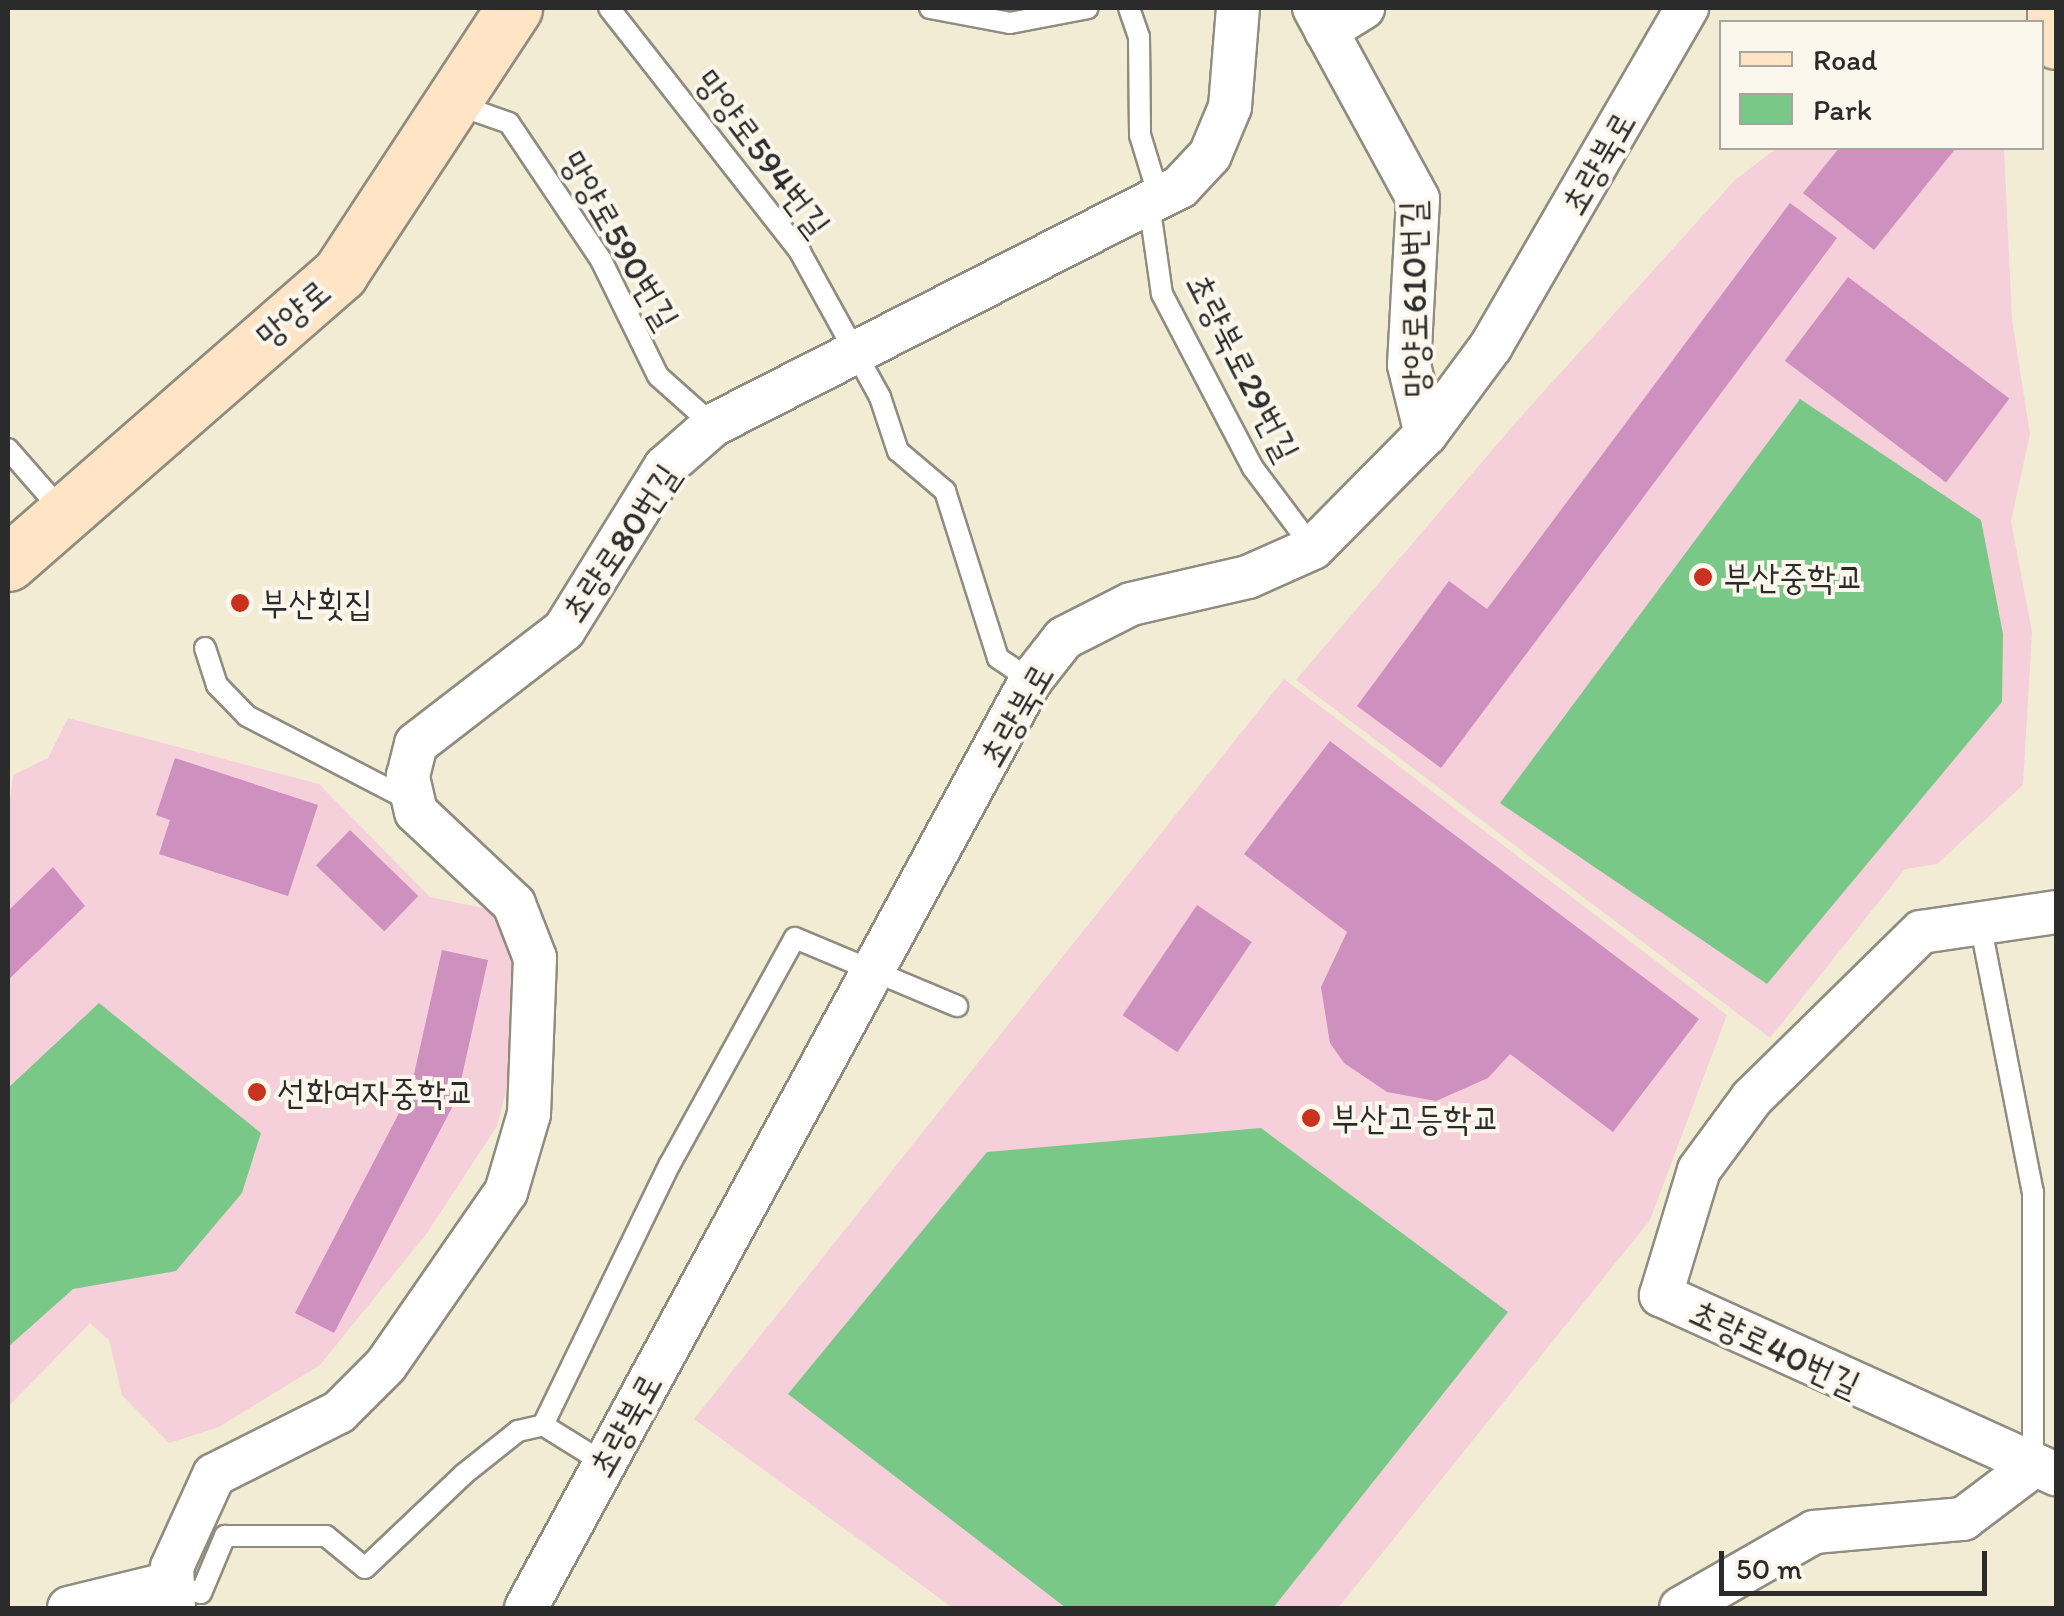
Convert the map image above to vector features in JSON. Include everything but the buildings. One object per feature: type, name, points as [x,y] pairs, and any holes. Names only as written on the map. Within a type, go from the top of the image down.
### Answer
[{"type":"main road","name":"망양로","points":[[8,563],[62,511],[340,273],[458,106],[514,8]]},
{"type":"main road","points":[[2055,8],[2056,40]]},
{"type":"street","name":"초량로80번길","points":[[413,802],[416,744],[564,630],[665,467],[713,425],[854,346],[1154,200],[1210,155],[1230,106],[1238,8]]},
{"type":"street","points":[[1320,19],[1363,8]]},
{"type":"street","points":[[1651,8],[1666,47]]},
{"type":"street","name":"초량북로","points":[[526,1608],[1032,680],[1064,638],[1132,604],[1248,577],[1313,548],[1426,434],[1491,346],[1687,8]]},
{"type":"street","name":"망양로610번길","points":[[1320,19],[1418,198],[1409,365],[1426,434]]},
{"type":"street","points":[[69,1608],[171,1596],[214,1475],[358,1396],[510,1178],[537,1048],[535,958],[514,904],[413,802]]},
{"type":"street","name":"초량로40번길","points":[[2044,1470],[1661,1295],[1699,1170],[1752,1098],[1922,932],[2056,912]]},
{"type":"street","points":[[1696,1604],[1814,1532],[1963,1519],[2044,1470]]},
{"type":"lane","name":"망양로594번길","points":[[609,8],[800,252],[854,346],[898,451],[945,491],[998,658],[1032,680]]},
{"type":"lane","points":[[930,8],[1010,24],[1088,8]]},
{"type":"lane","name":"초량북로29번길","points":[[1129,8],[1139,36],[1140,135],[1154,200],[1162,294],[1253,468],[1313,548]]},
{"type":"lane","name":"망양로590번길","points":[[458,106],[519,135],[602,260],[658,376],[713,425]]},
{"type":"lane","points":[[8,449],[62,511]]},
{"type":"lane","points":[[205,648],[217,685],[247,716],[413,802]]},
{"type":"lane","points":[[1980,923],[2032,1192],[2044,1470]]},
{"type":"lane","points":[[543,1425],[670,1164],[796,938],[957,1006]]},
{"type":"lane","points":[[171,1596],[200,1593],[226,1536],[326,1536],[365,1568],[464,1474],[518,1431],[543,1425],[604,1463]]},
{"type":"shaded area","name":"부산중학교","points":[[1774,150],[2004,150],[2012,320],[2030,434],[2011,521],[2032,632],[2023,785],[1937,864],[1905,869],[1770,1038],[1296,680],[1517,421],[1735,180]]},
{"type":"shaded area","name":"부산고등학교","points":[[1284,679],[1727,1015],[1650,1220],[1338,1608],[953,1608],[694,1419]]},
{"type":"shaded area","name":"선화여자중학교","points":[[68,718],[319,784],[430,897],[492,910],[511,947],[515,1057],[497,1126],[427,1233],[320,1365],[219,1427],[169,1443],[122,1395],[109,1340],[90,1323],[8,1407],[8,815],[13,775],[48,758]]},
{"type":"green space","points":[[1800,399],[1981,520],[2003,634],[2002,702],[1767,984],[1500,803]]},
{"type":"green space","points":[[99,1003],[261,1133],[242,1193],[176,1271],[73,1289],[8,1347],[8,1088]]},
{"type":"green space","points":[[1261,1128],[1508,1312],[1273,1608],[1066,1608],[788,1394],[987,1152]]},
{"type":"place","name":"부산중학교","points":[[1703,577]]},
{"type":"place","name":"부산횟집","points":[[240,603]]},
{"type":"place","name":"선화여자중학교","points":[[257,1092]]},
{"type":"place","name":"부산고등학교","points":[[1311,1118]]}]
